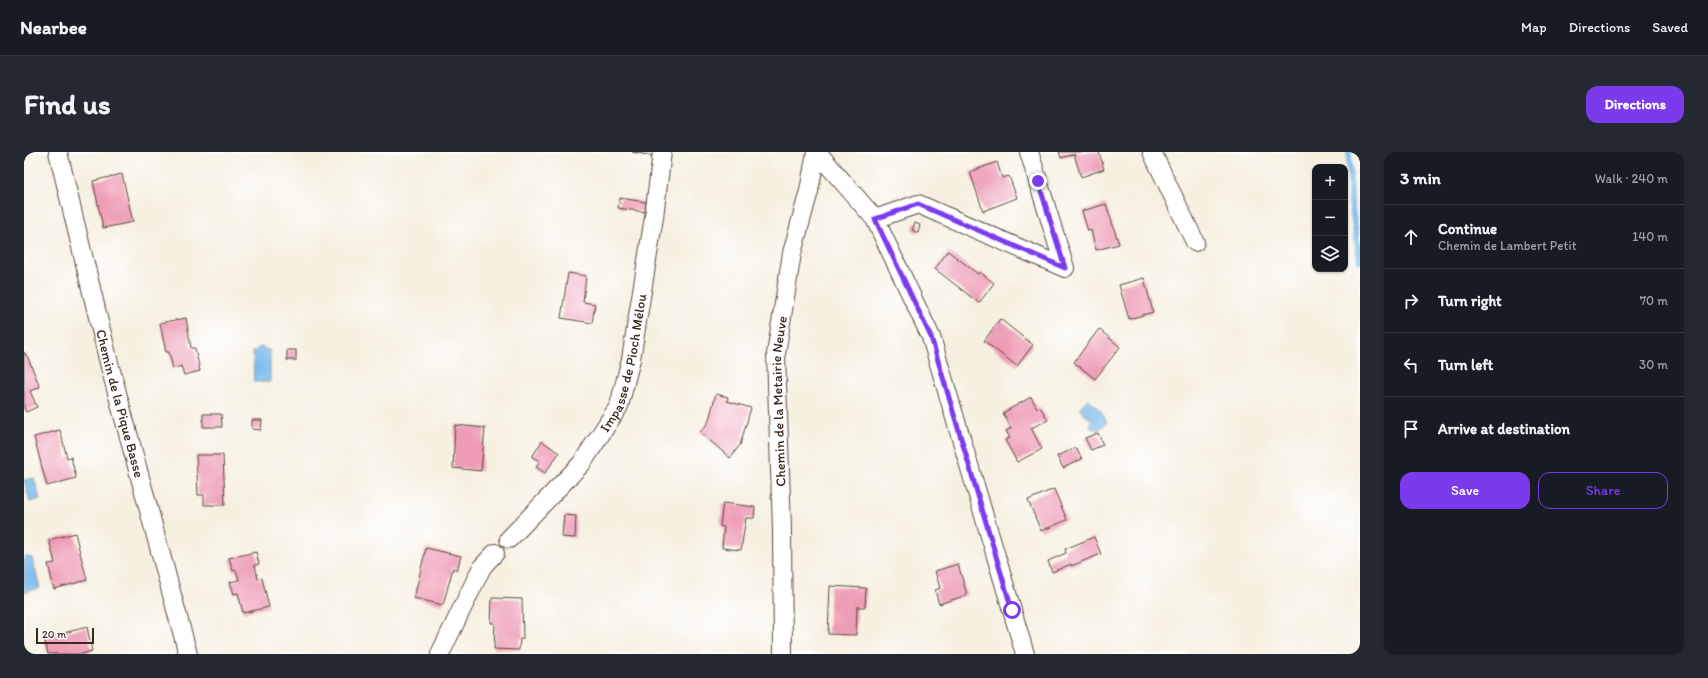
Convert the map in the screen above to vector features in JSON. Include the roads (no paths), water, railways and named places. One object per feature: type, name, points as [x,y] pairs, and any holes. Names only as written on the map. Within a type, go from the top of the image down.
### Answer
[{"type":"street","name":"Chemin de la Pique Basse","points":[[58,152],[110,367],[188,654]]},
{"type":"street","name":"Impasse de Pioch Mélou","points":[[509,539],[582,462],[619,406],[631,359],[654,217],[662,152]]},
{"type":"street","points":[[816,152],[875,219],[931,337],[1025,654]]},
{"type":"street","name":"Chemin de la Metairie Neuve","points":[[783,654],[782,530],[776,354],[792,253],[809,191],[816,152]]},
{"type":"street","points":[[875,219],[918,204],[1065,268],[1029,152]]},
{"type":"street","points":[[1152,152],[1195,242]]},
{"type":"street","points":[[440,654],[482,567],[495,553]]},
{"type":"water","points":[[261,347],[270,351],[270,382],[254,382],[253,351],[256,351]]},
{"type":"water","points":[[1088,399],[1104,416],[1107,423],[1099,429],[1092,429],[1090,425],[1093,421],[1081,410],[1080,407]]},
{"type":"water","points":[[34,478],[40,499],[30,502],[24,480]]},
{"type":"water","points":[[24,556],[32,558],[40,588],[24,592]]},
{"type":"waterway","points":[[1349,152],[1351,201],[1360,261]]}]
